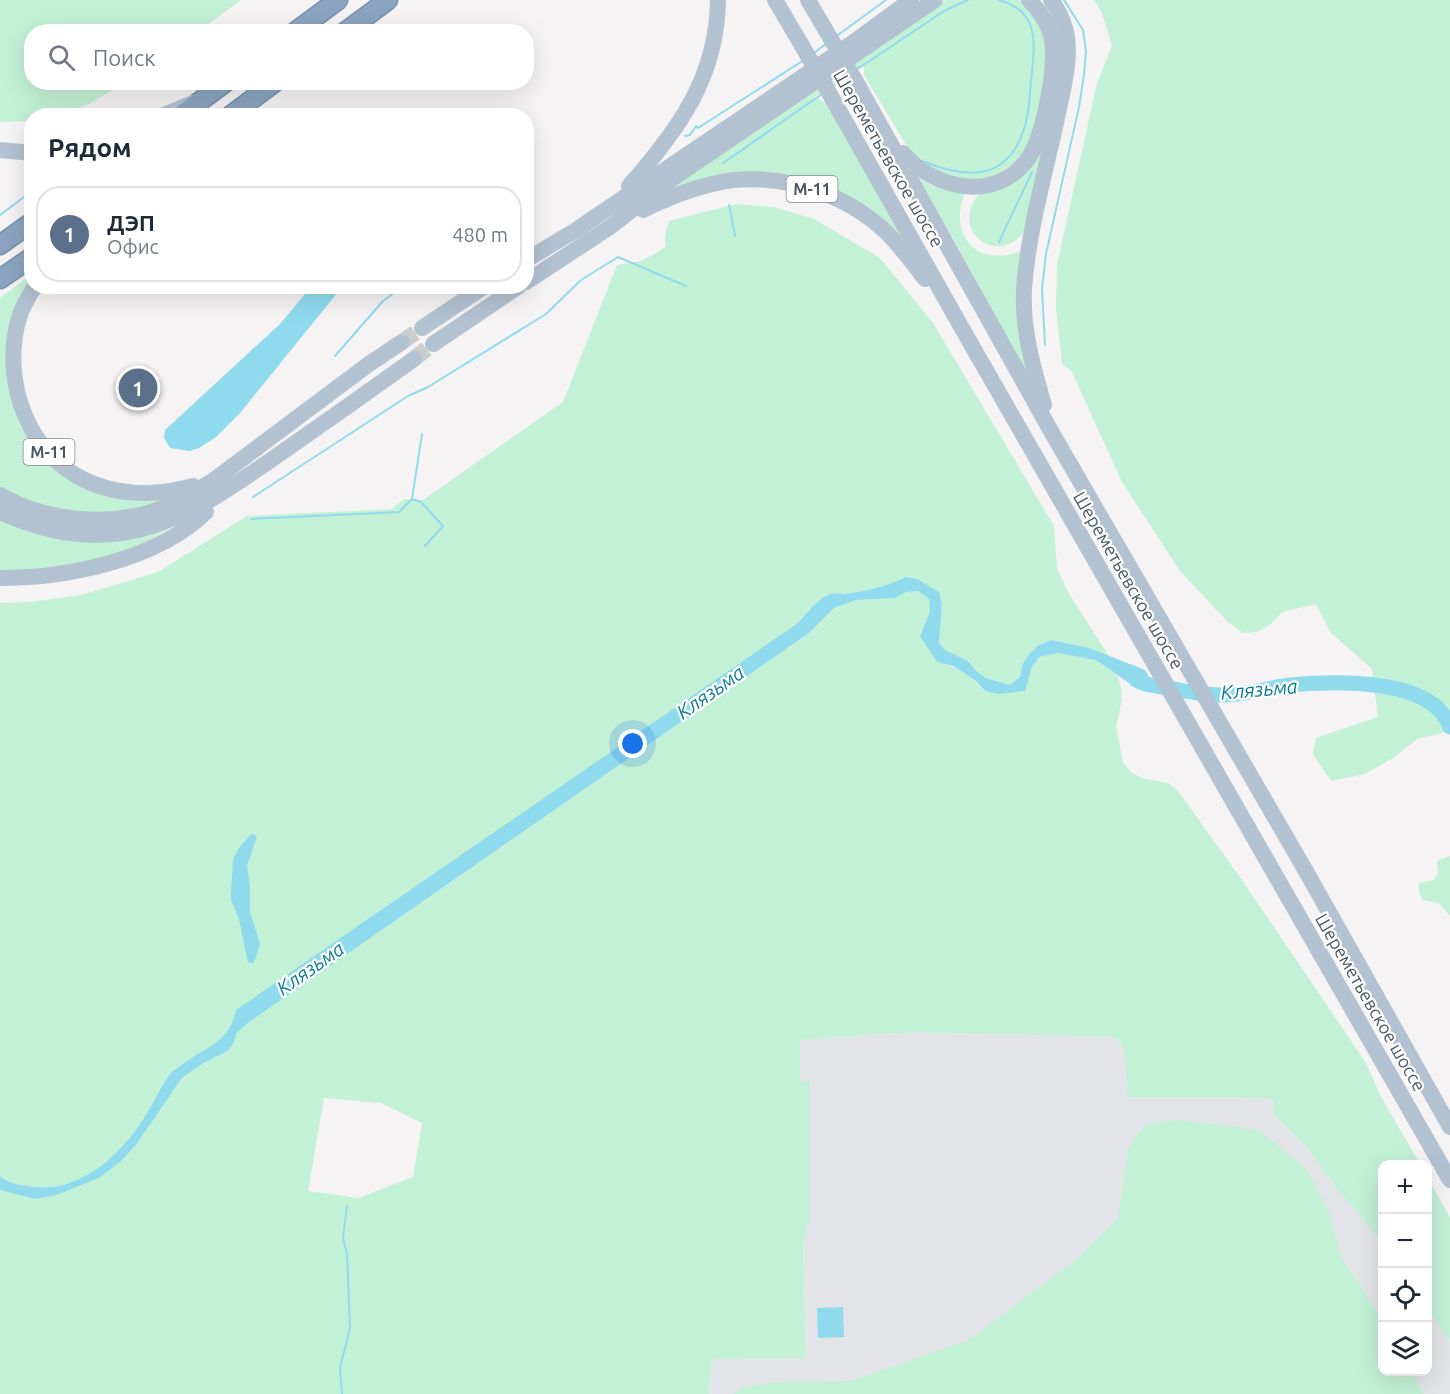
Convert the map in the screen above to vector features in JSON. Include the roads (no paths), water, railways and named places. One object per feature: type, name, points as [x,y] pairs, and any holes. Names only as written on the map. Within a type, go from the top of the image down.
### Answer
[{"type":"highway","points":[[306,24],[338,0]]},
{"type":"highway","points":[[356,24],[388,0]]},
{"type":"highway","points":[[191,108],[216,90]]},
{"type":"highway","points":[[241,108],[264,90]]},
{"type":"highway","points":[[0,245],[24,228]]},
{"type":"highway","points":[[0,279],[24,262]]},
{"type":"main road","points":[[613,205],[670,138],[688,109],[710,58],[716,32],[718,0]]},
{"type":"main road","name":"Шереметьевское шоссе","points":[[775,0],[1450,1180]]},
{"type":"main road","name":"Шереметьевское шоссе","points":[[808,0],[1052,433],[1450,1127]]},
{"type":"main road","points":[[534,255],[613,205],[851,44],[911,0]]},
{"type":"main road","name":"М-11","points":[[534,277],[610,227],[672,179],[936,0]]},
{"type":"main road","points":[[880,126],[912,164],[930,177],[948,184],[967,187],[989,184],[1000,181],[1019,169],[1028,159],[1042,127],[1051,80],[1053,53],[1051,34],[1045,19],[1029,0]]},
{"type":"main road","points":[[1051,0],[1062,19],[1067,37],[1067,52],[1064,82],[1036,212],[1028,261],[1024,311],[1025,332],[1052,433]]},
{"type":"main road","points":[[181,108],[205,98]]},
{"type":"main road","points":[[0,150],[24,152]]},
{"type":"main road","name":"М-11","points":[[610,227],[660,201],[714,184],[736,180],[759,180],[783,182],[810,189],[836,198],[885,232],[911,260],[963,330]]},
{"type":"main road","name":"М-11","points":[[30,294],[20,314],[13,346],[13,373],[25,416],[41,443],[55,460],[77,476],[121,491],[144,494],[221,485]]},
{"type":"main road","points":[[422,328],[473,294]]},
{"type":"main road","points":[[433,344],[507,294]]},
{"type":"main road","name":"М-11","points":[[0,512],[37,526],[69,532],[117,533],[149,527],[179,517],[369,364],[402,342]]},
{"type":"main road","name":"М-11","points":[[0,495],[40,512],[71,519],[117,518],[157,510],[189,495],[221,485],[414,359]]},
{"type":"main road","name":"М-11","points":[[0,578],[22,578],[78,571],[147,550],[178,533],[200,517],[221,485]]},
{"type":"water","points":[[305,294],[336,294],[240,413],[216,437],[190,451],[170,448],[164,438],[165,430],[281,323]]},
{"type":"water","points":[[905,577],[917,579],[939,592],[942,605],[939,643],[945,650],[968,661],[986,678],[1010,685],[1020,677],[1022,665],[1029,654],[1039,645],[1051,640],[1089,648],[1145,670],[1159,694],[1136,688],[1096,660],[1058,653],[1039,657],[1032,667],[1025,691],[999,694],[985,691],[976,681],[953,666],[937,662],[920,636],[930,611],[929,599],[918,591],[906,592],[895,598],[857,600],[834,608],[809,633],[248,1023],[237,1033],[232,1046],[226,1052],[205,1062],[182,1078],[135,1146],[121,1161],[99,1178],[57,1195],[35,1199],[0,1190],[0,1176],[7,1181],[21,1185],[51,1187],[82,1178],[96,1169],[109,1159],[132,1134],[171,1073],[223,1036],[233,1021],[236,1010],[798,623],[821,599],[832,593],[845,594],[876,588]]},
{"type":"water","points":[[251,834],[257,836],[247,866],[250,912],[260,944],[254,963],[248,963],[231,893],[233,860],[238,849]]},
{"type":"water","points":[[843,1307],[844,1337],[818,1338],[817,1308]]},
{"type":"waterway","points":[[838,35],[886,0]]},
{"type":"waterway","points":[[856,70],[944,11],[968,0]]},
{"type":"waterway","points":[[925,162],[957,172],[986,171],[998,166],[1009,157],[1018,144],[1028,109],[1033,56],[1032,31],[1024,14],[1014,6],[999,0]]},
{"type":"waterway","points":[[1045,345],[1042,289],[1046,254],[1079,107],[1086,51],[1083,30],[1064,0]]},
{"type":"waterway","points":[[814,53],[826,44]]},
{"type":"waterway","points":[[685,136],[690,135],[696,126],[698,128],[804,60]]},
{"type":"waterway","points":[[834,85],[847,77]]},
{"type":"waterway","points":[[723,163],[822,94]]},
{"type":"waterway","points":[[999,242],[1032,172]]},
{"type":"waterway","points":[[0,215],[24,197]]},
{"type":"waterway","points":[[729,205],[735,236]]},
{"type":"waterway","points":[[253,497],[408,396],[428,387],[546,314],[581,280],[618,257],[686,286]]},
{"type":"waterway","points":[[335,356],[383,301],[392,294]]},
{"type":"waterway","points":[[251,519],[399,512],[412,499],[422,434]]},
{"type":"waterway","points":[[412,499],[421,502],[443,526],[425,546]]},
{"type":"waterway","name":"Клязьма","points":[[1136,680],[1145,684],[1184,691],[1223,695],[1309,684],[1356,683],[1380,686],[1404,691],[1424,699],[1440,711],[1450,727]]},
{"type":"waterway","points":[[342,1394],[340,1368],[350,1328],[347,1254],[343,1238],[347,1206]]},
{"type":"tunnel","points":[[402,342],[422,328]]},
{"type":"tunnel","points":[[414,359],[433,344]]},
{"type":"place","name":"ДЭП","points":[[138,388]]}]
